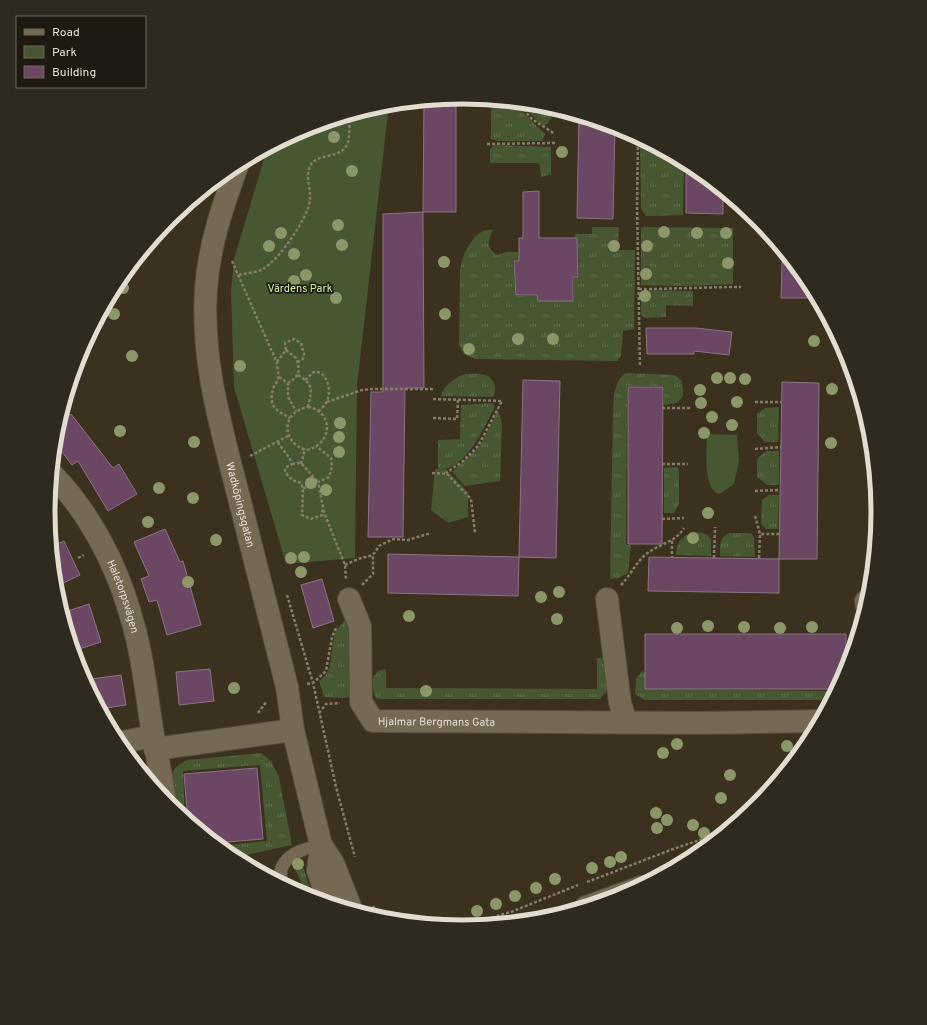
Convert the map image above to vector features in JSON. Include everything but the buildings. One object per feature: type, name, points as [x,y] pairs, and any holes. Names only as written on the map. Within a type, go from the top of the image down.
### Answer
[{"type":"street","name":"Wadköpingsgatan","points":[[244,168],[223,203],[210,254],[206,290],[208,365],[217,413],[287,687],[293,730],[321,845],[362,907]]},
{"type":"street","name":"Haletorpsvägen","points":[[56,480],[88,521],[108,558],[130,612],[140,651],[163,789]]},
{"type":"street","name":"Hjalmar Bergmans Gata","points":[[349,599],[360,626],[361,702],[373,721],[814,721]]},
{"type":"street","points":[[607,599],[620,703],[626,722]]},
{"type":"street","points":[[127,743],[154,743],[293,730]]},
{"type":"street","name":"Wadköpingsgatan","points":[[321,845],[318,871],[328,897]]},
{"type":"lane","points":[[281,878],[282,867],[299,850],[321,845]]},
{"type":"path","points":[[522,108],[532,119],[555,134]]},
{"type":"path","points":[[239,275],[262,269],[280,255],[305,215],[310,199],[308,181],[311,164],[316,160],[341,152],[348,143],[350,121]]},
{"type":"path","points":[[487,144],[555,143]]},
{"type":"path","points":[[638,143],[637,206],[640,366]]},
{"type":"path","points":[[228,254],[239,275],[277,362],[278,377],[272,390],[271,399],[273,406],[276,410],[290,418]]},
{"type":"path","points":[[639,288],[688,290],[697,287],[741,287]]},
{"type":"path","points":[[277,362],[286,350],[286,344],[294,339],[301,343],[304,354],[303,359],[298,362]]},
{"type":"path","points":[[286,350],[293,354],[298,362],[298,375],[288,383]]},
{"type":"path","points":[[305,380],[314,372],[322,373],[329,391],[327,402]]},
{"type":"path","points":[[298,375],[311,387],[312,393],[308,407]]},
{"type":"path","points":[[278,377],[288,383]]},
{"type":"path","points":[[288,383],[288,397],[296,411]]},
{"type":"path","points":[[319,411],[327,402],[362,390],[433,389]]},
{"type":"path","points":[[432,473],[446,473],[467,457],[478,446],[502,401],[433,399]]},
{"type":"path","points":[[433,418],[457,418],[458,400]]},
{"type":"path","points":[[755,402],[781,402]]},
{"type":"path","points":[[288,436],[288,422],[296,411],[308,407],[319,411],[326,422],[328,430],[324,439],[316,446],[305,449]]},
{"type":"path","points":[[662,408],[690,408]]},
{"type":"path","points":[[245,450],[248,457],[288,436]]},
{"type":"path","points":[[288,436],[305,449]]},
{"type":"path","points":[[278,442],[290,458],[292,464]]},
{"type":"path","points":[[316,446],[328,454],[332,460],[329,477],[318,482]]},
{"type":"path","points":[[755,449],[781,448]]},
{"type":"path","points":[[301,464],[305,449]]},
{"type":"path","points":[[322,510],[322,515],[318,518],[311,519],[302,515],[303,488],[301,483],[292,480],[285,472],[285,468],[292,464],[301,464],[318,482],[322,510],[345,565],[349,599]]},
{"type":"path","points":[[662,464],[688,464]]},
{"type":"path","points":[[446,473],[471,498],[475,533]]},
{"type":"path","points":[[303,488],[312,476]]},
{"type":"path","points":[[306,486],[314,488],[318,486]]},
{"type":"path","points":[[755,491],[780,490]]},
{"type":"path","points":[[755,516],[760,534],[759,558]]},
{"type":"path","points":[[662,519],[684,518]]},
{"type":"path","points":[[714,558],[715,527]]},
{"type":"path","points":[[607,599],[628,578],[642,557],[657,547],[672,541],[679,536],[684,528]]},
{"type":"path","points":[[256,715],[268,700],[266,693],[287,687],[313,683],[326,671],[332,637],[349,599],[373,574],[373,555],[379,546],[385,541],[393,539],[408,540],[431,533]]},
{"type":"path","points":[[760,534],[780,534]]},
{"type":"path","points":[[672,541],[672,557]]},
{"type":"path","points":[[345,565],[358,559],[373,555]]},
{"type":"path","points":[[287,593],[313,683],[336,788],[358,864]]},
{"type":"path","points":[[484,920],[511,912],[673,849],[714,835]]},
{"type":"green space","points":[[491,105],[518,107],[545,134],[542,141],[498,141],[491,139]]},
{"type":"green space","points":[[525,108],[552,114],[547,124],[544,126]]},
{"type":"green space","name":"Värdens Park","points":[[388,111],[357,386],[355,558],[286,564],[234,387],[231,291],[234,259],[265,156],[307,135],[358,118]]},
{"type":"green space","points":[[640,144],[684,169],[683,215],[646,216],[641,208]]},
{"type":"green space","points":[[495,145],[551,147],[551,174],[541,177],[539,163],[490,163],[490,149]]},
{"type":"green space","points":[[592,227],[619,227],[618,250],[635,250],[634,329],[623,331],[621,356],[617,361],[475,359],[464,354],[459,345],[460,270],[466,250],[475,237],[486,230],[493,230],[489,244],[493,253],[497,255],[506,252],[518,252],[519,260],[513,261],[516,296],[537,296],[538,301],[574,301],[574,278],[579,277],[578,243],[573,242],[575,234],[592,234]]},
{"type":"green space","points":[[641,228],[733,228],[733,284],[683,286],[641,285]]},
{"type":"green space","points":[[645,290],[693,291],[693,306],[666,305],[666,317],[645,318],[641,314],[641,292]]},
{"type":"green space","points":[[626,373],[675,375],[682,381],[683,396],[677,403],[664,405],[664,386],[627,386],[626,545],[631,545],[628,573],[619,578],[610,579],[613,407],[617,383]]},
{"type":"green space","points":[[465,374],[483,374],[491,378],[495,387],[493,397],[441,396],[442,392],[450,382]]},
{"type":"green space","points":[[492,403],[495,406],[485,426],[466,455],[457,463],[438,471],[438,440],[460,439],[461,405]]},
{"type":"green space","points":[[779,407],[778,442],[765,442],[757,433],[757,414],[765,408]]},
{"type":"green space","points":[[498,411],[502,423],[500,481],[465,486],[452,472],[479,447]]},
{"type":"green space","points":[[707,434],[737,435],[739,461],[734,484],[720,494],[714,491],[710,485],[708,477],[706,458]]},
{"type":"green space","points":[[766,451],[779,451],[779,485],[767,485],[757,477],[757,459]]},
{"type":"green space","points":[[445,468],[468,492],[468,517],[448,523],[431,510],[435,469]]},
{"type":"green space","points":[[664,468],[678,468],[679,473],[679,504],[674,513],[664,513]]},
{"type":"green space","points":[[769,495],[779,495],[778,529],[765,529],[761,523],[762,500]]},
{"type":"green space","points":[[698,532],[706,534],[711,539],[711,556],[676,555],[679,542],[685,536]]},
{"type":"green space","points":[[728,533],[751,533],[754,538],[755,557],[720,556],[720,546],[723,538]]},
{"type":"green space","points":[[347,618],[351,623],[350,696],[345,698],[324,697],[319,681],[328,671],[330,665],[335,633]]},
{"type":"green space","points":[[597,658],[607,658],[606,692],[600,699],[379,699],[376,698],[374,694],[372,684],[374,676],[377,672],[386,669],[386,688],[597,689]]},
{"type":"green space","points":[[642,671],[645,672],[645,689],[831,691],[826,700],[645,700],[635,694],[636,679]]},
{"type":"green space","points":[[261,753],[271,761],[279,777],[292,845],[243,856],[227,845],[267,841],[260,765],[183,771],[185,811],[171,797],[170,780],[175,769],[187,760]]},
{"type":"green space","points":[[298,858],[301,859],[311,891],[303,888],[300,879],[292,864],[294,860]]}]
